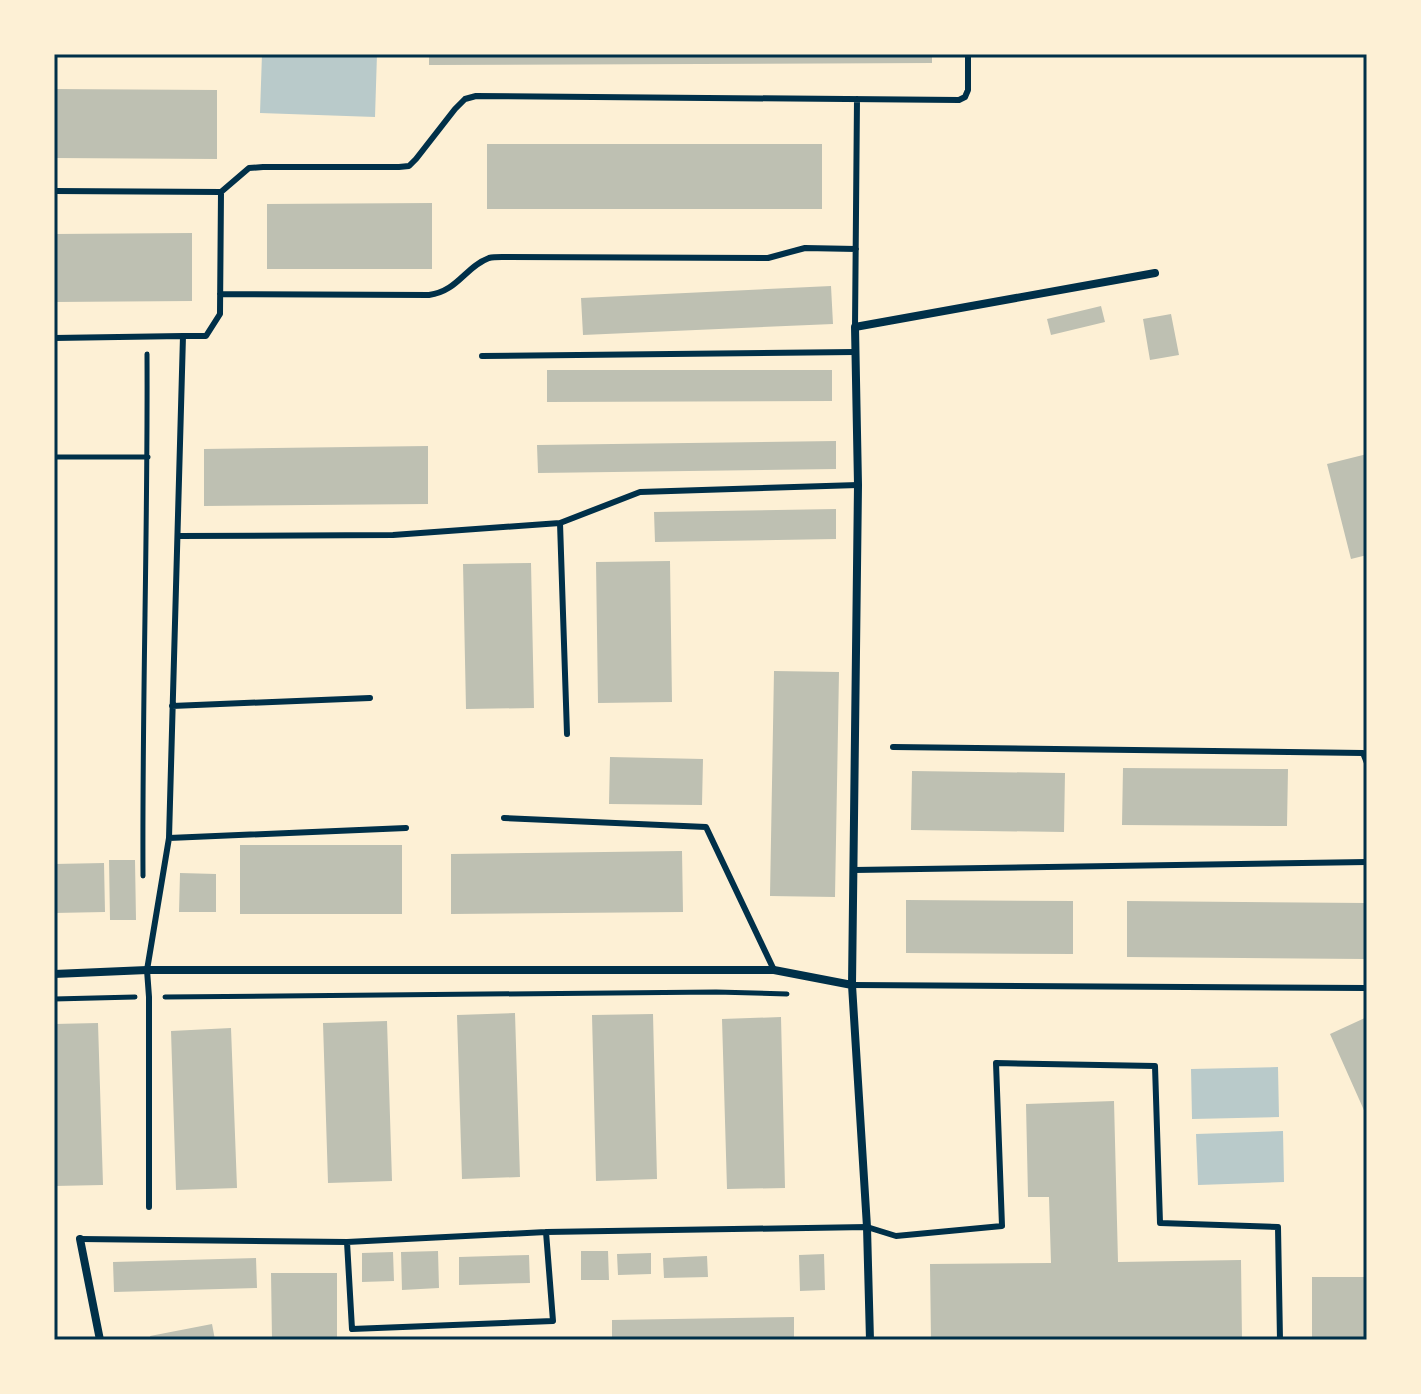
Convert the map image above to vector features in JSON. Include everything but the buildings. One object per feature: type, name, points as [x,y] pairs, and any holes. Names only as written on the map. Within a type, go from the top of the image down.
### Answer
[{"type":"street","points":[[870,1340],[867,1227],[852,985],[858,485],[855,327],[1155,273]]},
{"type":"street","points":[[54,974],[147,970],[774,970],[852,985]]},
{"type":"street","points":[[80,1239],[100,1340]]},
{"type":"lane","points":[[54,191],[221,192],[249,168],[409,166],[455,109],[465,99],[476,96],[959,100],[965,97],[968,90],[968,54]]},
{"type":"lane","points":[[855,327],[857,99]]},
{"type":"lane","points":[[54,338],[206,336],[220,314],[221,192]]},
{"type":"lane","points":[[220,294],[429,295],[450,289],[489,258],[502,257],[768,258],[805,248],[856,249]]},
{"type":"lane","points":[[149,1207],[147,970],[169,838],[183,336]]},
{"type":"lane","points":[[482,356],[855,352]]},
{"type":"lane","points":[[178,536],[393,535],[560,523],[640,492],[858,485]]},
{"type":"lane","points":[[560,523],[567,734]]},
{"type":"lane","points":[[172,706],[370,698]]},
{"type":"lane","points":[[893,747],[1363,753],[1367,763]]},
{"type":"lane","points":[[504,818],[706,827],[774,970]]},
{"type":"lane","points":[[169,838],[406,828]]},
{"type":"lane","points":[[854,870],[1367,862]]},
{"type":"lane","points":[[852,985],[1367,988]]},
{"type":"lane","points":[[80,1239],[347,1242],[546,1232],[867,1227],[896,1236],[1002,1226],[996,1063],[1155,1066],[1160,1223],[1278,1227],[1280,1340]]},
{"type":"lane","points":[[347,1242],[352,1329],[553,1321],[546,1232]]},
{"type":"path","points":[[143,881],[147,337]]},
{"type":"path","points":[[54,448],[55,460],[148,457]]},
{"type":"path","points":[[54,999],[716,992],[790,994]]},
{"type":"shaded area","points":[[262,54],[377,54],[375,117],[260,113]]},
{"type":"shaded area","points":[[1278,1067],[1279,1117],[1192,1119],[1191,1069]]},
{"type":"shaded area","points":[[1283,1131],[1284,1182],[1198,1185],[1196,1134]]}]
